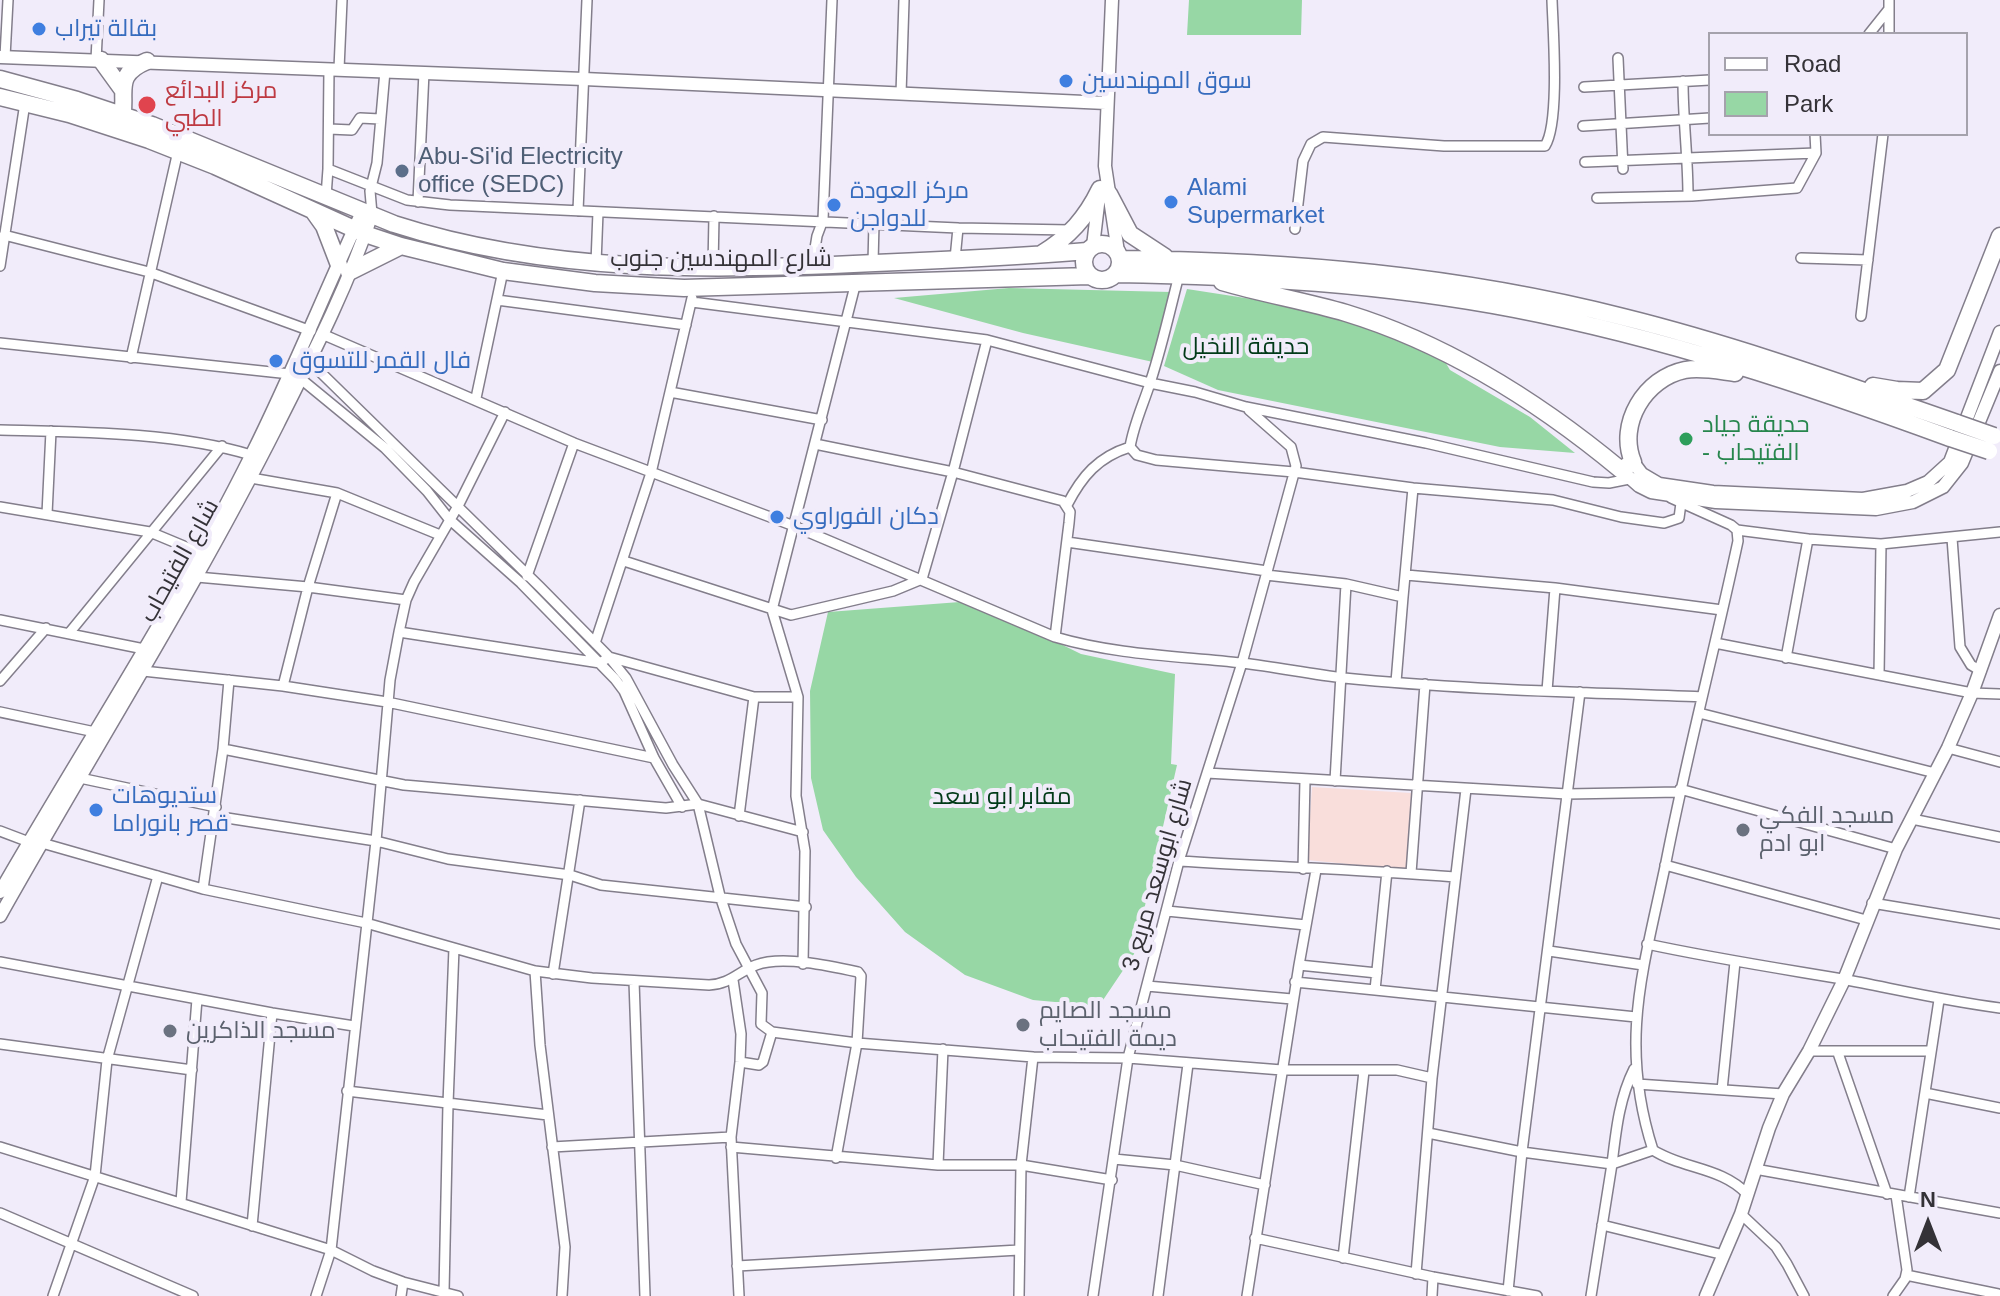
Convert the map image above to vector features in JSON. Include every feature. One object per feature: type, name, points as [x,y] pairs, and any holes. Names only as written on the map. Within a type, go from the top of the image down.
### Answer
[{"type":"highway","points":[[99,60],[122,89]]},
{"type":"highway","points":[[121,122],[122,89],[127,74],[147,61]]},
{"type":"highway","name":"شارع المهندسين جنوب","points":[[0,79],[368,209],[426,234],[558,259],[713,267],[812,267],[1039,255],[1090,248]]},
{"type":"highway","name":"شارع المهندسين جنوب","points":[[0,97],[121,122],[178,151],[359,232],[401,246],[503,271],[692,294],[743,287],[1089,276]]},
{"type":"highway","points":[[1039,255],[1074,230],[1104,192],[1130,234],[1153,252],[1170,259]]},
{"type":"highway","points":[[313,211],[330,237],[344,268],[401,246]]},
{"type":"highway","points":[[1808,373],[1897,390],[1923,391],[1930,387],[1947,370],[2000,236]]},
{"type":"highway","points":[[1118,262],[1106,280],[1089,276],[1084,266],[1090,248],[1106,244],[1118,262],[1179,275],[1341,284],[1512,309],[1623,333],[1954,430]]},
{"type":"highway","points":[[1118,262],[1170,259],[1291,264],[1379,272],[1469,285],[1623,317],[1808,373],[1996,445]]},
{"type":"highway","points":[[742,267],[743,287]]},
{"type":"highway","points":[[1200,276],[1253,292],[1344,312],[1416,338],[1514,392],[1627,470]]},
{"type":"highway","points":[[1627,470],[1629,421],[1648,392],[1664,379],[1693,368],[1776,378]]},
{"type":"main road","points":[[1090,248],[1104,192],[1112,0]]},
{"type":"main road","points":[[2,57],[424,72],[1106,103]]},
{"type":"main road","points":[[1104,192],[1118,262]]},
{"type":"main road","name":"شارع الفتيحاب","points":[[0,892],[80,778],[251,478],[368,209]]},
{"type":"main road","name":"شارع الفتيحاب","points":[[0,916],[95,732],[295,377],[309,361],[316,332]]},
{"type":"main road","points":[[1627,470],[1659,484],[1713,492],[1863,499],[1907,491],[1928,482],[1950,462],[2000,332]]},
{"type":"main road","points":[[1627,470],[1651,492],[1728,503],[1876,509],[1913,502],[1931,495],[1956,472],[1968,453],[2000,371]]},
{"type":"main road","points":[[1706,1296],[1741,1214],[1783,1094],[1809,1051],[1844,980],[1896,849],[1948,748],[1996,639],[2000,615]]},
{"type":"street","points":[[2,57],[8,0]]},
{"type":"street","points":[[99,0],[99,60]]},
{"type":"street","points":[[326,196],[329,129],[342,0]]},
{"type":"street","points":[[578,211],[587,0]]},
{"type":"street","points":[[812,267],[823,220],[832,0]]},
{"type":"street","points":[[901,94],[904,0]]},
{"type":"street","points":[[1295,229],[1303,161],[1311,144],[1323,137],[1444,146],[1545,146],[1551,125],[1554,57],[1552,0]]},
{"type":"street","points":[[1870,32],[1889,5]]},
{"type":"street","points":[[1889,5],[1889,32]]},
{"type":"street","points":[[1618,58],[1623,165]]},
{"type":"street","points":[[368,209],[377,163],[385,71]]},
{"type":"street","points":[[418,202],[424,72]]},
{"type":"street","points":[[1584,87],[1708,80]]},
{"type":"street","points":[[1683,81],[1688,196]]},
{"type":"street","points":[[0,266],[3,219],[25,103]]},
{"type":"street","points":[[329,129],[352,130],[360,118],[380,119]]},
{"type":"street","points":[[1583,126],[1708,118]]},
{"type":"street","points":[[1597,198],[1688,196],[1797,188],[1816,153],[1815,136]]},
{"type":"street","points":[[1861,316],[1883,136]]},
{"type":"street","points":[[131,358],[178,151]]},
{"type":"street","points":[[1585,162],[1623,165],[1688,156],[1816,153]]},
{"type":"street","points":[[328,169],[387,194],[418,202],[958,228],[1074,230]]},
{"type":"street","points":[[596,263],[598,212]]},
{"type":"street","points":[[713,267],[714,216]]},
{"type":"street","points":[[873,263],[874,223]]},
{"type":"street","points":[[955,259],[958,228]]},
{"type":"street","points":[[4,235],[149,272],[316,332],[476,398],[574,443],[794,526],[1055,637],[1100,649],[1242,663],[1341,677],[1547,691],[1702,697]]},
{"type":"street","points":[[1801,258],[1868,260]]},
{"type":"street","points":[[476,398],[503,271]]},
{"type":"street","points":[[1130,447],[1179,275]]},
{"type":"street","points":[[803,964],[806,907],[803,832],[796,796],[798,697],[772,610],[856,282]]},
{"type":"street","points":[[595,643],[651,473],[692,294],[845,321],[987,340],[1246,407],[1453,449],[1593,482],[1609,483],[1627,470]]},
{"type":"street","points":[[497,300],[686,325]]},
{"type":"street","points":[[922,579],[987,340]]},
{"type":"street","points":[[0,343],[295,377],[364,430],[404,466],[449,519],[631,686],[698,804],[720,896],[736,944],[762,993],[761,1024],[772,1032],[857,1043],[1033,1057],[1128,1058],[1282,1070],[1397,1070],[1432,1078]]},
{"type":"street","points":[[309,361],[595,643],[624,691],[654,758],[682,807]]},
{"type":"street","points":[[670,392],[822,420]]},
{"type":"street","points":[[1246,407],[1291,447],[1296,458],[1294,472]]},
{"type":"street","points":[[316,1296],[331,1250],[376,841],[387,702],[399,632],[406,600],[505,412]]},
{"type":"street","points":[[364,430],[372,420]]},
{"type":"street","points":[[0,430],[115,435],[222,446],[251,455]]},
{"type":"street","points":[[47,514],[51,431]]},
{"type":"street","points":[[527,576],[574,443]]},
{"type":"street","points":[[815,444],[953,472],[1056,498],[1067,505],[1070,512],[1055,637]]},
{"type":"street","points":[[70,632],[222,446]]},
{"type":"street","points":[[1130,447],[1137,455],[1156,460],[1553,500],[1621,517],[1664,523],[1679,518],[1681,503]]},
{"type":"street","points":[[1067,505],[1089,470],[1114,452],[1130,447]]},
{"type":"street","name":"شارع ابوسعد مربع 3","points":[[1093,1296],[1128,1058],[1179,861],[1242,663],[1294,472]]},
{"type":"street","points":[[251,478],[337,493],[440,535]]},
{"type":"street","points":[[1396,682],[1413,488]]},
{"type":"street","points":[[283,686],[308,587],[337,493]]},
{"type":"street","points":[[1667,496],[1727,522],[1737,530],[1808,539],[1881,544],[2000,532]]},
{"type":"street","points":[[0,507],[150,532],[198,552]]},
{"type":"street","points":[[471,538],[480,529]]},
{"type":"street","points":[[1737,530],[1738,541],[1643,965],[1636,1017],[1636,1066],[1641,1114],[1653,1150],[1667,1159],[1730,1180],[1747,1194]]},
{"type":"street","points":[[1952,538],[1960,647],[1971,665],[1981,671]]},
{"type":"street","points":[[1786,658],[1808,539]]},
{"type":"street","points":[[1067,542],[1346,584],[1403,597]]},
{"type":"street","points":[[1879,675],[1881,544]]},
{"type":"street","points":[[624,561],[791,615],[893,591],[922,579]]},
{"type":"street","points":[[1406,575],[1555,588],[1722,610]]},
{"type":"street","points":[[197,577],[406,600]]},
{"type":"street","points":[[1335,781],[1346,584]]},
{"type":"street","points":[[1547,691],[1555,588]]},
{"type":"street","points":[[0,620],[144,649]]},
{"type":"street","points":[[0,681],[46,628]]},
{"type":"street","points":[[399,632],[605,660],[754,697],[798,697]]},
{"type":"street","points":[[1715,643],[1972,693],[2000,694]]},
{"type":"street","points":[[143,671],[283,686],[387,702],[654,758]]},
{"type":"street","points":[[203,889],[223,749],[229,680]]},
{"type":"street","points":[[1411,873],[1425,684]]},
{"type":"street","points":[[1508,1291],[1522,1152],[1580,692]]},
{"type":"street","points":[[739,816],[754,697]]},
{"type":"street","points":[[0,712],[95,732]]},
{"type":"street","points":[[1699,713],[1935,773]]},
{"type":"street","points":[[1948,748],[2000,762]]},
{"type":"street","points":[[223,749],[411,786],[682,807],[698,804],[803,832]]},
{"type":"street","points":[[1207,773],[1567,794],[1680,790],[1896,849]]},
{"type":"street","points":[[80,778],[215,812],[376,841],[448,859],[570,875],[601,885],[806,907]]},
{"type":"street","points":[[1303,869],[1305,780]]},
{"type":"street","points":[[1416,1274],[1432,1078],[1466,789]]},
{"type":"street","points":[[553,974],[580,800]]},
{"type":"street","points":[[1912,819],[2000,837]]},
{"type":"street","points":[[0,831],[203,889],[366,923],[553,974],[713,985],[733,980],[748,969],[770,961],[860,973],[857,1043],[836,1158]]},
{"type":"street","points":[[1179,861],[1455,877]]},
{"type":"street","points":[[1665,865],[1866,920]]},
{"type":"street","points":[[1247,1296],[1292,999],[1316,870]]},
{"type":"street","points":[[1375,990],[1387,871]]},
{"type":"street","points":[[53,1296],[95,1176],[107,1060],[158,876]]},
{"type":"street","points":[[1872,903],[2000,924]]},
{"type":"street","points":[[1167,911],[1306,925]]},
{"type":"street","points":[[1647,944],[1939,1000],[2000,1008]]},
{"type":"street","points":[[444,1292],[454,948]]},
{"type":"street","points":[[1549,951],[1643,965]]},
{"type":"street","points":[[0,962],[354,1026]]},
{"type":"street","points":[[1722,1090],[1735,962]]},
{"type":"street","points":[[1299,965],[1377,973]]},
{"type":"street","points":[[535,971],[536,1007],[565,1247],[562,1296]]},
{"type":"street","points":[[733,980],[740,1019],[740,1062],[731,1142],[739,1296]]},
{"type":"street","points":[[634,981],[645,1296]]},
{"type":"street","points":[[1295,982],[1636,1017]]},
{"type":"street","points":[[1147,986],[1292,999]]},
{"type":"street","points":[[181,1202],[197,999]]},
{"type":"street","points":[[1909,1197],[1939,1000]]},
{"type":"street","points":[[252,1226],[272,1013]]},
{"type":"street","points":[[740,1062],[761,1064],[772,1032]]},
{"type":"street","points":[[0,1044],[192,1070]]},
{"type":"street","points":[[938,1165],[943,1049]]},
{"type":"street","points":[[1809,1051],[1931,1051]]},
{"type":"street","points":[[1838,1053],[1891,1194],[1906,1275],[1893,1296]]},
{"type":"street","points":[[1019,1296],[1021,1165],[1033,1057]]},
{"type":"street","points":[[1158,1296],[1188,1064]]},
{"type":"street","points":[[1591,1296],[1620,1107],[1636,1066]]},
{"type":"street","points":[[1343,1258],[1364,1071]]},
{"type":"street","points":[[1637,1084],[1783,1094]]},
{"type":"street","points":[[347,1091],[548,1115]]},
{"type":"street","points":[[1925,1093],[2000,1108]]},
{"type":"street","points":[[1428,1133],[1522,1152],[1612,1164],[1653,1150]]},
{"type":"street","points":[[552,1147],[640,1142],[731,1142],[836,1158],[938,1165],[1021,1165],[1112,1180]]},
{"type":"street","points":[[0,1147],[331,1250],[403,1282],[458,1296]]},
{"type":"street","points":[[1114,1159],[1175,1165],[1265,1185]]},
{"type":"street","points":[[1755,1169],[2000,1213]]},
{"type":"street","points":[[0,1213],[193,1296]]},
{"type":"street","points":[[1741,1214],[1776,1247],[1801,1295]]},
{"type":"street","points":[[1602,1225],[1724,1255]]},
{"type":"street","points":[[1255,1238],[1416,1274],[1537,1296]]},
{"type":"street","points":[[737,1266],[1019,1250]]},
{"type":"street","points":[[1906,1275],[1999,1292]]},
{"type":"street","points":[[1432,1296],[1433,1277]]},
{"type":"street","points":[[401,1296],[403,1282]]},
{"type":"shaded area","points":[[1312,787],[1411,793],[1408,870],[1307,860]]},
{"type":"green space","points":[[1189,0],[1302,0],[1301,35],[1187,35]]},
{"type":"green space","name":"حديقة النخيل","points":[[1009,288],[1171,292],[1153,362],[1023,333],[894,298]]},
{"type":"green space","name":"حديقة النخيل","points":[[1187,289],[1271,302],[1350,321],[1441,355],[1450,370],[1530,417],[1575,453],[1500,447],[1218,390],[1164,366]]},
{"type":"green space","name":"مقابر ابو سعد","points":[[973,601],[1081,654],[1175,674],[1171,764],[1177,765],[1134,954],[1099,1006],[1033,1000],[965,975],[905,932],[856,877],[823,830],[811,778],[810,691],[828,612]]},
{"type":"place","name":"بقالة تيراب","points":[[39,29]]},
{"type":"place","name":"سوق المهندسين","points":[[1066,81]]},
{"type":"place","name":"مركز البدائع الطبي","points":[[147,105]]},
{"type":"place","name":"Abu-Si'id Electricity office (SEDC)","points":[[402,171]]},
{"type":"place","name":"Alami Supermarket","points":[[1171,202]]},
{"type":"place","name":"مركز العودة للدواجن","points":[[834,205]]},
{"type":"place","name":"فال القمر للتسوق","points":[[276,361]]},
{"type":"place","name":"حديقة جياد - الفتيحاب","points":[[1686,439]]},
{"type":"place","name":"دكان الفوراوي","points":[[777,517]]},
{"type":"place","name":"ستديوهات قصر بانوراما","points":[[96,810]]},
{"type":"place","name":"مسجد الفكي ابو ادم","points":[[1743,830]]},
{"type":"place","name":"مسجد الصايم ديمة الفتيحاب","points":[[1023,1025]]},
{"type":"place","name":"مسجد الذاكرين","points":[[170,1031]]}]
